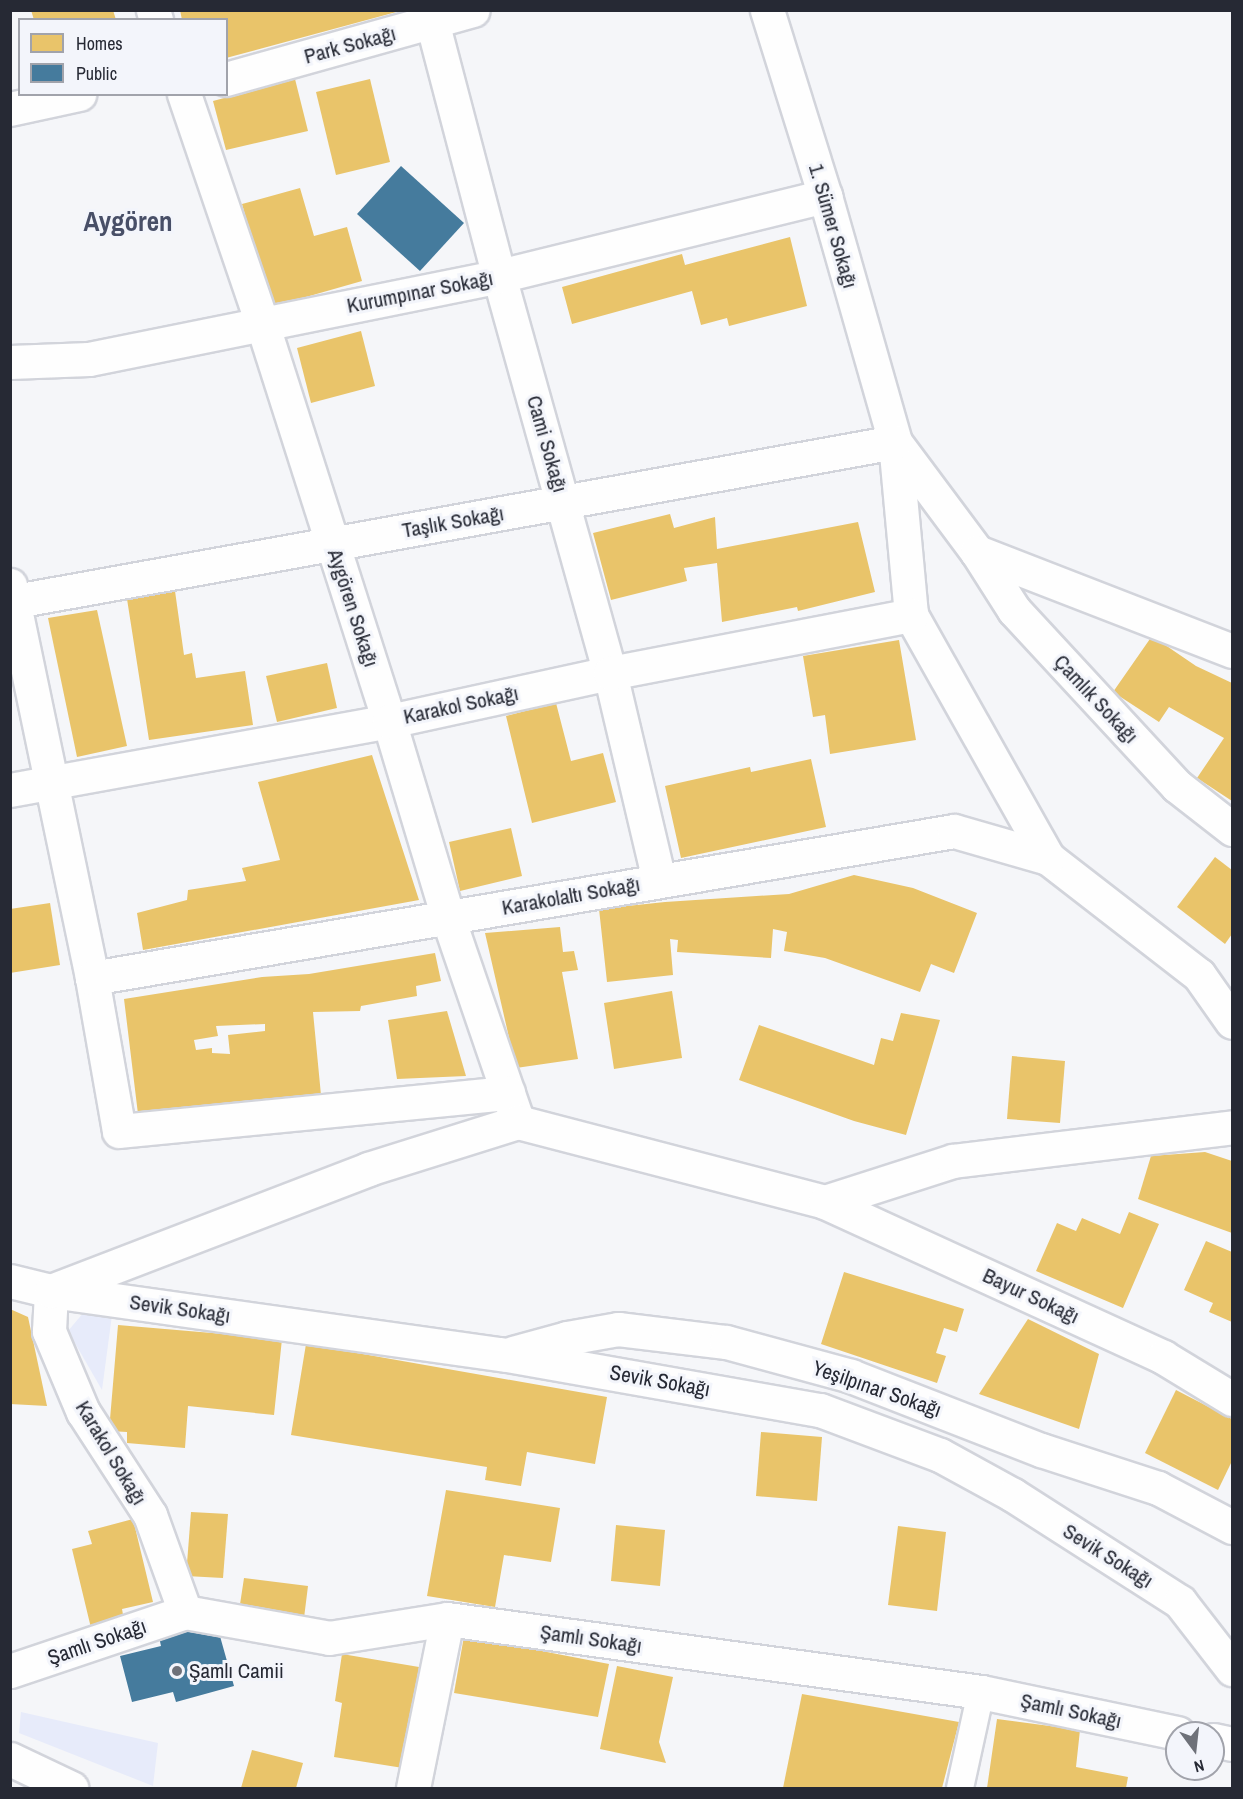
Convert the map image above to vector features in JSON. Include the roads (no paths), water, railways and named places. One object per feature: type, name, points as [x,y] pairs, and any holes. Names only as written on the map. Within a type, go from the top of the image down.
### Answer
[{"type":"street","name":"Park Sokağı","points":[[228,78],[431,17],[473,10]]},
{"type":"street","name":"1. Sümer Sokağı","points":[[767,10],[825,196],[895,442]]},
{"type":"street","name":"Cami Sokağı","points":[[431,17],[499,276],[610,673],[658,880]]},
{"type":"street","points":[[10,110],[70,96]]},
{"type":"street","name":"Aygören Sokağı","points":[[185,96],[262,324],[389,721],[448,918],[513,1108]]},
{"type":"street","name":"Kurumpınar Sokağı","points":[[10,362],[89,359],[499,276],[825,196]]},
{"type":"street","points":[[895,442],[911,615],[1048,858],[1199,975],[1233,1022]]},
{"type":"street","name":"Taşlık Sokağı","points":[[11,596],[332,544],[895,442]]},
{"type":"street","name":"Çamlık Sokağı","points":[[895,442],[977,552],[1014,610],[1177,786],[1233,829]]},
{"type":"street","points":[[977,552],[1233,651]]},
{"type":"street","points":[[11,596],[92,978],[119,1131],[513,1108]]},
{"type":"street","name":"Karakol Sokağı","points":[[10,790],[389,721],[610,673],[911,615]]},
{"type":"street","name":"Karakolaltı Sokağı","points":[[92,978],[954,831],[1048,858]]},
{"type":"street","points":[[51,1291],[368,1169],[513,1108]]},
{"type":"street","name":"Bayur Sokağı","points":[[513,1108],[825,1202],[1163,1357],[1233,1399]]},
{"type":"street","points":[[825,1202],[952,1161],[1233,1127]]},
{"type":"street","name":"Sevik Sokağı","points":[[10,1281],[51,1291],[507,1355],[820,1410],[940,1455],[1013,1496],[1180,1602],[1233,1670]]},
{"type":"street","name":"Karakol Sokağı","points":[[51,1291],[50,1331],[83,1412],[150,1515],[185,1612]]},
{"type":"street","name":"Yeşilpınar Sokağı","points":[[507,1355],[567,1338],[618,1329],[726,1342],[851,1376],[1041,1450],[1158,1488],[1233,1527]]},
{"type":"street","name":"Şamlı Sokağı","points":[[10,1671],[185,1612],[329,1638],[447,1619],[981,1692],[1165,1730]]},
{"type":"street","points":[[413,1788],[447,1619]]},
{"type":"street","points":[[10,1759],[71,1788]]},
{"type":"lane","points":[[960,1788],[981,1692]]},
{"type":"place","name":"Şamlı Camii","points":[[177,1671]]},
{"type":"district","name":"Aygören","points":[[128,222]]}]
